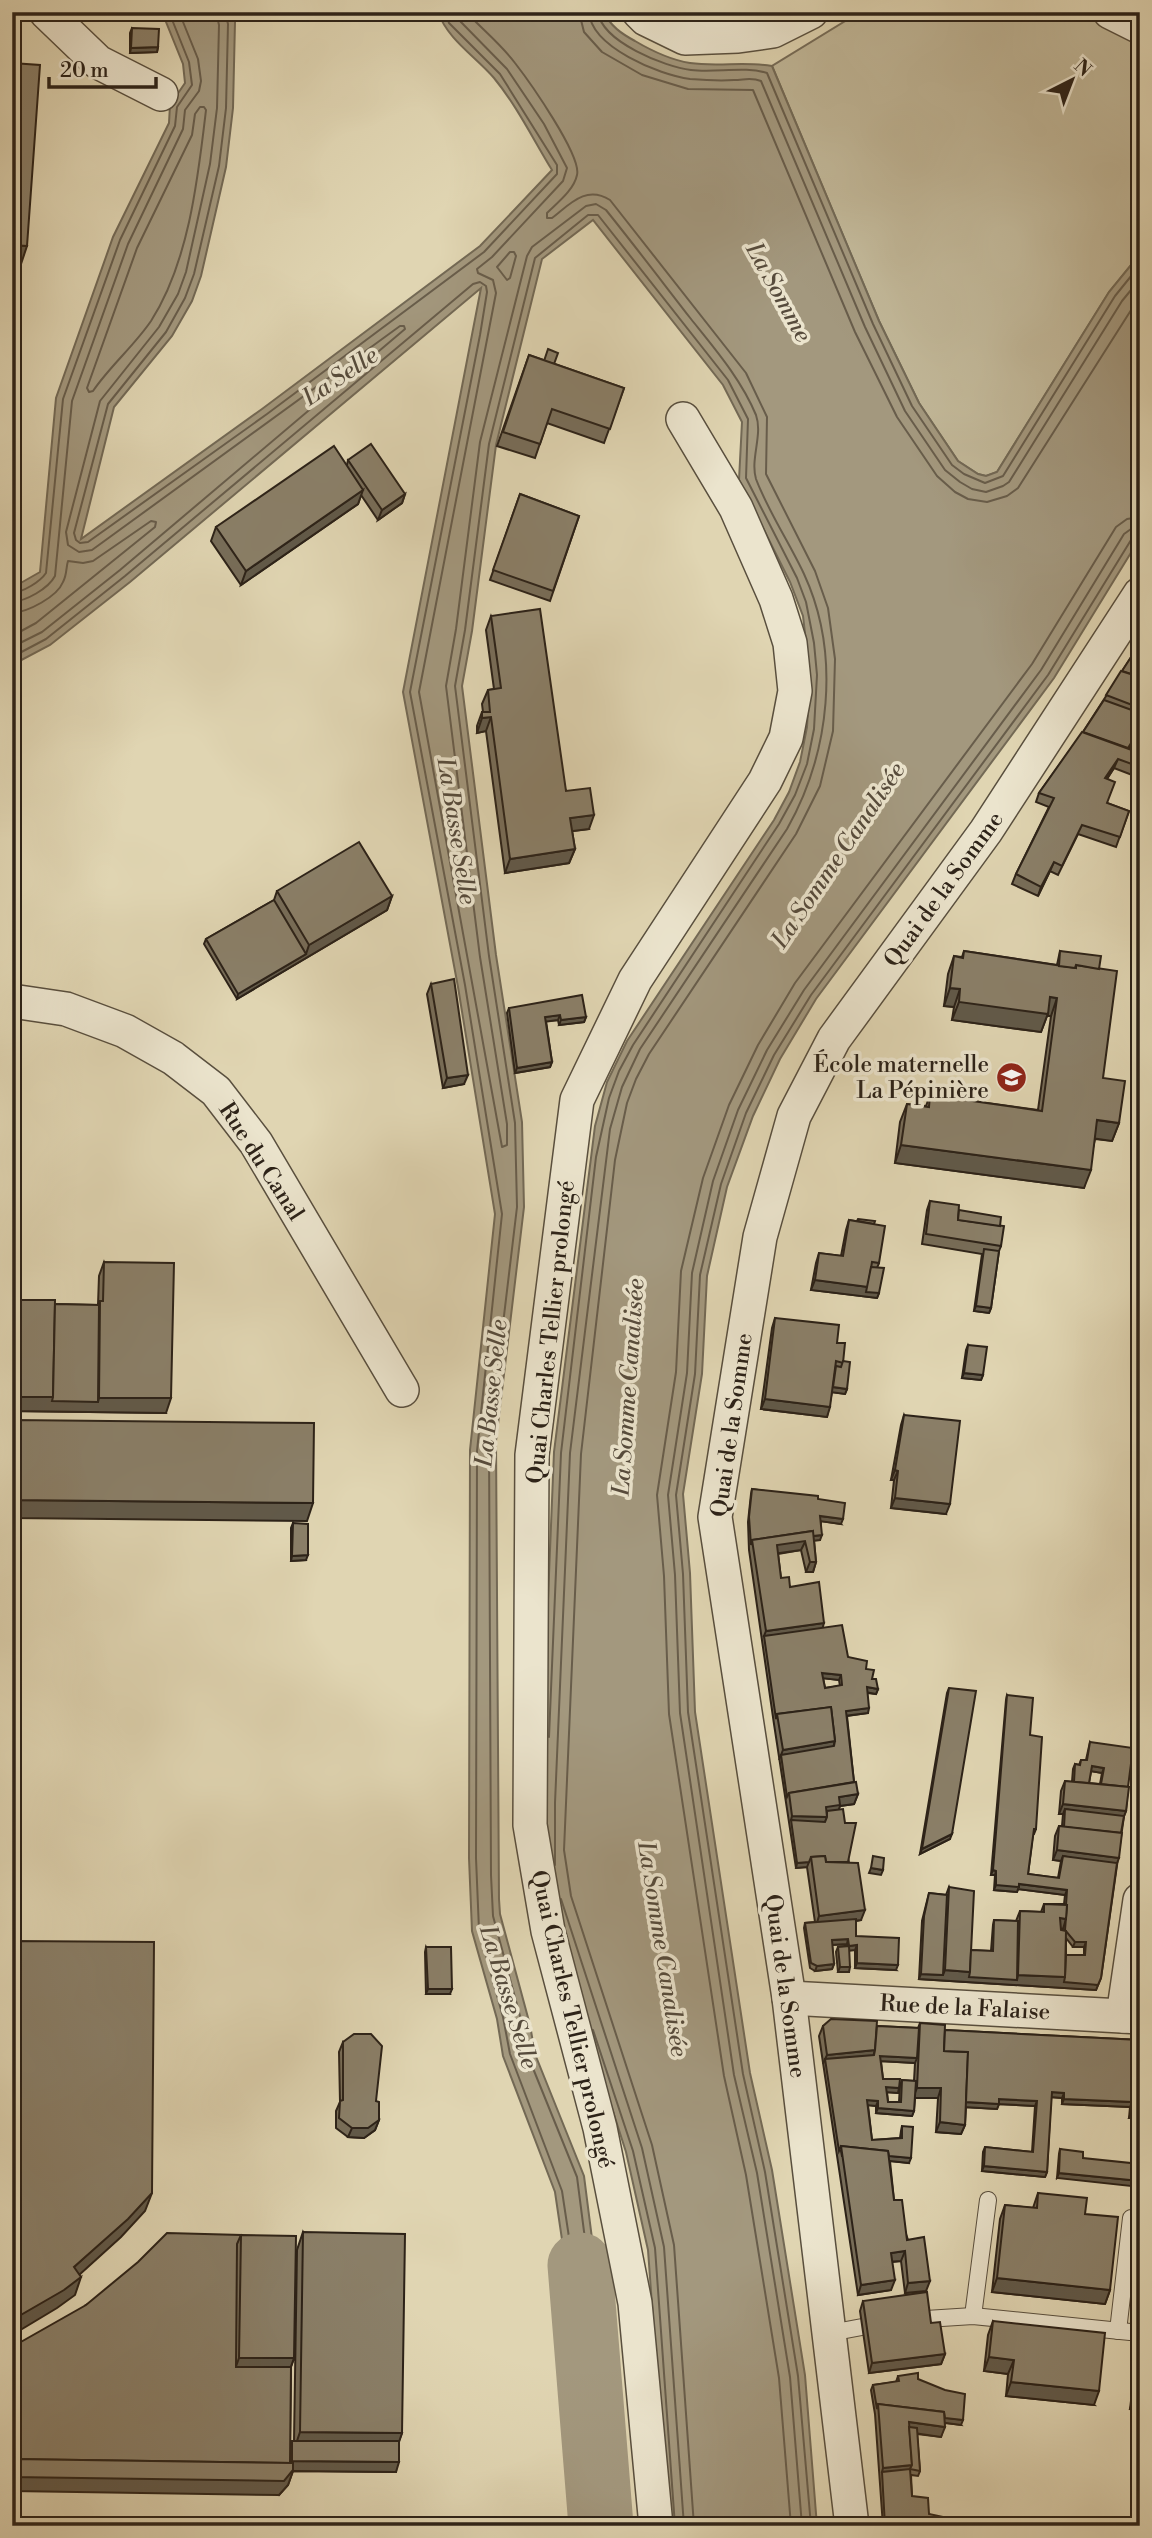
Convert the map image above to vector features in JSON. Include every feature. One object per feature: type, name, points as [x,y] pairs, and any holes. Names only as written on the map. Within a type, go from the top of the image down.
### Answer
[{"type":"street","points":[[46,12],[97,62],[160,94]]},
{"type":"street","points":[[639,12],[646,19],[685,38],[738,36],[773,31],[811,12]]},
{"type":"street","points":[[1110,12],[1140,27]]},
{"type":"street","name":"Quai Charles Tellier prolongé","points":[[656,2526],[635,2303],[600,2128],[548,1931],[530,1825],[532,1455],[577,1100],[635,980],[765,781],[786,738],[795,691],[790,643],[776,599],[736,508],[683,419]]},
{"type":"street","name":"Quai de la Somme","points":[[852,2526],[789,1998],[715,1517],[760,1237],[794,1116],[834,1039],[986,831],[1140,594]]},
{"type":"street","name":"Rue du Canal","points":[[12,1001],[66,1009],[125,1031],[173,1059],[216,1091],[256,1143],[402,1390]]},
{"type":"street","points":[[1131,2017],[1140,1900]]},
{"type":"street","name":"Rue de la Falaise","points":[[789,1998],[1131,2017]]},
{"type":"lane","points":[[973,2316],[988,2200]]},
{"type":"lane","points":[[1118,2331],[1131,2218]]},
{"type":"lane","points":[[926,2319],[973,2316],[1140,2333]]},
{"type":"lane","points":[[830,2333],[862,2327]]},
{"type":"shaded area","points":[[860,12],[1094,12],[1140,37],[1140,254],[1109,292],[997,472],[986,476],[958,461],[919,403],[879,321],[772,66]]},
{"type":"water","points":[[162,12],[231,12],[235,22],[233,108],[226,167],[201,276],[192,301],[172,336],[114,407],[81,539],[262,409],[480,246],[552,170],[502,89],[448,31],[438,12],[604,12],[613,25],[626,35],[655,52],[676,60],[700,64],[772,66],[879,321],[919,403],[958,461],[978,474],[986,476],[997,472],[1109,292],[1140,254],[1140,538],[1054,678],[816,999],[780,1059],[753,1116],[727,1187],[707,1276],[702,1374],[683,1494],[690,1573],[695,1712],[750,2073],[772,2170],[805,2375],[817,2526],[668,2526],[648,2250],[626,2152],[546,1902],[546,1648],[554,1452],[595,1126],[607,1082],[627,1041],[774,820],[789,792],[800,762],[807,727],[810,676],[803,616],[790,582],[739,480],[742,422],[723,385],[593,220],[542,259],[496,445],[472,631],[462,686],[496,955],[522,1122],[524,1207],[496,1441],[500,1914],[530,2025],[535,2054],[584,2176],[606,2348],[579,2355],[555,2192],[503,2056],[497,2019],[472,1931],[469,1858],[470,1450],[495,1214],[458,987],[403,692],[481,288],[130,582],[50,645],[12,665],[12,588],[40,572],[56,398],[113,237],[169,123],[170,105],[185,83],[183,64]]},
{"type":"water","points":[[607,2368],[624,2526],[591,2526],[583,2452],[580,2375]]},
{"type":"building","points":[[132,28],[159,29],[158,47],[131,48]]},
{"type":"building","points":[[12,63],[40,65],[27,246],[12,245]]},
{"type":"building","points":[[548,349],[558,353],[554,364],[544,361]]},
{"type":"building","points":[[529,355],[624,388],[610,429],[552,409],[540,444],[503,432]]},
{"type":"building","points":[[371,444],[405,494],[382,510],[348,460]]},
{"type":"building","points":[[334,446],[363,490],[246,571],[216,527]]},
{"type":"building","points":[[520,494],[579,516],[553,591],[493,570]]},
{"type":"building","points":[[540,609],[566,791],[590,788],[594,815],[570,818],[575,849],[510,859],[491,717],[482,718],[482,712],[490,712],[488,690],[501,688],[491,616]]},
{"type":"building","points":[[1135,651],[1140,654],[1140,677],[1122,671]]},
{"type":"building","points":[[1121,671],[1140,677],[1140,708],[1106,695]]},
{"type":"building","points":[[1104,700],[1140,713],[1140,737],[1136,735],[1128,748],[1083,732]]},
{"type":"building","points":[[1082,732],[1140,753],[1140,767],[1118,759],[1105,778],[1115,782],[1107,803],[1129,811],[1120,837],[1082,825],[1062,866],[1054,862],[1041,887],[1016,874],[1054,798],[1039,793]]},
{"type":"building","points":[[359,842],[392,896],[309,945],[277,891]]},
{"type":"building","points":[[274,900],[306,954],[238,994],[206,939]]},
{"type":"building","points":[[964,951],[1076,968],[1076,965],[1117,971],[1103,1078],[1125,1081],[1119,1123],[1097,1120],[1091,1170],[901,1145],[907,1104],[929,1107],[930,1095],[1042,1111],[1057,998],[1050,997],[1048,1014],[959,1002],[960,989],[950,988],[954,956],[963,958]]},
{"type":"building","points":[[1060,951],[1101,956],[1099,969],[1076,965],[1075,968],[1059,966]]},
{"type":"building","points":[[454,979],[468,1075],[447,1078],[431,984]]},
{"type":"building","points":[[582,995],[586,1017],[561,1020],[560,1015],[545,1017],[552,1062],[517,1068],[509,1008]]},
{"type":"building","points":[[930,1201],[959,1205],[958,1220],[1004,1226],[1001,1246],[926,1234]]},
{"type":"building","points":[[959,1210],[1001,1217],[1000,1226],[958,1220]]},
{"type":"building","points":[[849,1220],[885,1226],[879,1263],[872,1262],[868,1287],[815,1280],[819,1253],[843,1256]]},
{"type":"building","points":[[857,1221],[875,1221],[874,1224]]},
{"type":"building","points":[[984,1249],[999,1251],[991,1308],[976,1306]]},
{"type":"building","points":[[104,1262],[174,1263],[171,1398],[99,1398],[100,1301],[103,1301]]},
{"type":"building","points":[[871,1267],[884,1268],[879,1293],[866,1292]]},
{"type":"building","points":[[12,1300],[55,1300],[53,1397],[12,1397]]},
{"type":"building","points":[[55,1304],[99,1305],[98,1402],[52,1401]]},
{"type":"building","points":[[775,1318],[839,1325],[837,1343],[845,1343],[843,1363],[836,1361],[830,1407],[765,1399]]},
{"type":"building","points":[[968,1345],[987,1347],[983,1375],[964,1373]]},
{"type":"building","points":[[843,1361],[850,1362],[847,1389],[833,1387],[836,1366],[841,1367]]},
{"type":"building","points":[[904,1415],[960,1421],[950,1504],[895,1498],[898,1471],[895,1470]]},
{"type":"building","points":[[12,1420],[314,1423],[313,1503],[12,1500]]},
{"type":"building","points":[[752,1489],[818,1496],[818,1499],[845,1503],[843,1519],[820,1516],[822,1535],[813,1536],[813,1531],[752,1540],[751,1545],[749,1517]]},
{"type":"building","points":[[293,1523],[308,1524],[308,1555],[292,1556]]},
{"type":"building","points":[[813,1531],[816,1562],[810,1562],[805,1541],[777,1545],[781,1578],[789,1577],[790,1587],[819,1582],[824,1623],[766,1631],[752,1540]]},
{"type":"building","points":[[842,1625],[848,1657],[867,1661],[866,1669],[874,1670],[872,1679],[876,1679],[878,1689],[867,1687],[869,1708],[846,1711],[854,1782],[789,1793],[787,1797],[781,1755],[834,1746],[831,1707],[777,1714],[776,1719],[764,1636]],"holes":[[[822,1673],[841,1675],[842,1685],[825,1688]]]},
{"type":"building","points":[[949,1688],[976,1691],[952,1834],[922,1849]]},
{"type":"building","points":[[1007,1695],[1033,1698],[1030,1735],[1042,1737],[1036,1829],[1028,1874],[1059,1878],[1063,1856],[1117,1863],[1098,1985],[1064,1982],[1066,1955],[1085,1955],[1086,1942],[1075,1942],[1065,1930],[1067,1890],[1019,1884],[1019,1887],[996,1885],[996,1871],[993,1870]]},
{"type":"building","points":[[831,1707],[835,1741],[783,1750],[777,1714]]},
{"type":"building","points":[[1090,1742],[1133,1748],[1128,1787],[1101,1784],[1104,1768],[1092,1766],[1089,1783],[1074,1782],[1075,1764],[1080,1765],[1081,1760],[1087,1760]]},
{"type":"building","points":[[1065,1781],[1129,1787],[1126,1811],[1063,1804]]},
{"type":"building","points":[[856,1782],[858,1794],[839,1797],[840,1805],[826,1807],[827,1817],[792,1816],[789,1793]]},
{"type":"building","points":[[843,1809],[845,1823],[856,1823],[848,1862],[826,1862],[825,1856],[811,1857],[809,1862],[797,1863],[791,1820],[825,1822],[827,1811]]},
{"type":"building","points":[[1065,1809],[1124,1816],[1121,1833],[1064,1827]]},
{"type":"building","points":[[1059,1826],[1122,1833],[1119,1858],[1057,1850]]},
{"type":"building","points":[[825,1856],[826,1862],[858,1863],[865,1910],[819,1916],[811,1857]]},
{"type":"building","points":[[873,1856],[884,1858],[883,1870],[871,1868]]},
{"type":"building","points":[[949,1887],[974,1891],[970,1972],[945,1970]]},
{"type":"building","points":[[929,1893],[947,1895],[943,1975],[921,1974],[924,1916]]},
{"type":"building","points":[[1044,1904],[1067,1905],[1066,1919],[1060,1918],[1061,1930],[1066,1931],[1065,1977],[1018,1975],[1020,1911],[1044,1912]]},
{"type":"building","points":[[856,1919],[856,1936],[899,1938],[898,1965],[857,1963],[857,1945],[849,1946],[848,1939],[832,1940],[834,1964],[817,1966],[811,1963],[805,1923]]},
{"type":"building","points":[[994,1920],[1018,1921],[1017,1980],[969,1977],[971,1950],[993,1951]]},
{"type":"building","points":[[12,1941],[154,1942],[152,2193],[128,2219],[74,2267],[81,2277],[12,2320]]},
{"type":"building","points":[[849,1946],[850,1967],[840,1967],[838,1947]]},
{"type":"building","points":[[426,1947],[451,1947],[452,1989],[428,1989]]},
{"type":"building","points":[[831,2019],[877,2021],[875,2050],[827,2055],[823,2026]]},
{"type":"building","points":[[920,2023],[945,2025],[944,2051],[968,2052],[965,2125],[940,2122],[941,2088],[917,2088]]},
{"type":"building","points":[[877,2026],[919,2028],[917,2058],[880,2056],[883,2079],[900,2079],[899,2088],[886,2087],[888,2102],[901,2102],[902,2080],[916,2081],[914,2111],[878,2108],[878,2101],[867,2100],[872,2140],[902,2138],[902,2126],[913,2127],[911,2158],[889,2156],[888,2151],[841,2146],[839,2151],[825,2059],[874,2055]]},
{"type":"building","points":[[945,2030],[1140,2040],[1140,2113],[1131,2113],[1132,2102],[1064,2099],[1064,2093],[1052,2092],[1047,2172],[984,2166],[985,2147],[1033,2152],[1037,2101],[999,2099],[999,2104],[966,2102],[968,2052],[944,2051]]},
{"type":"building","points":[[354,2034],[371,2034],[382,2046],[376,2101],[379,2102],[379,2120],[368,2128],[352,2128],[339,2118],[340,2101],[343,2100],[343,2042]]},
{"type":"building","points":[[841,2146],[888,2151],[894,2200],[902,2200],[907,2240],[924,2237],[930,2281],[908,2283],[905,2251],[891,2253],[895,2280],[861,2285]]},
{"type":"building","points":[[1060,2149],[1083,2152],[1083,2158],[1140,2164],[1140,2181],[1059,2173]]},
{"type":"building","points":[[1038,2193],[1087,2198],[1085,2214],[1118,2217],[1110,2290],[997,2278],[1005,2205],[1037,2208]]},
{"type":"building","points":[[303,2232],[405,2234],[402,2433],[300,2432]]},
{"type":"building","points":[[167,2233],[241,2235],[237,2244],[236,2367],[291,2367],[290,2463],[12,2459],[12,2347],[86,2305],[138,2262]]},
{"type":"building","points":[[241,2235],[296,2236],[294,2358],[239,2358]]},
{"type":"building","points":[[927,2292],[931,2323],[940,2322],[945,2354],[872,2363],[863,2301]]},
{"type":"building","points":[[993,2321],[1105,2333],[1099,2391],[1011,2382],[1014,2360],[989,2357]]},
{"type":"building","points":[[1140,2355],[1140,2395],[1135,2395]]},
{"type":"building","points":[[918,2373],[918,2379],[945,2390],[965,2394],[963,2420],[945,2418],[944,2412],[878,2404],[877,2409],[873,2385],[899,2381],[898,2376]]},
{"type":"building","points":[[878,2404],[944,2412],[945,2427],[909,2422],[912,2465],[883,2468]]},
{"type":"building","points":[[909,2427],[917,2428],[920,2471],[910,2469]]},
{"type":"building","points":[[292,2441],[399,2441],[399,2462],[292,2461]]},
{"type":"building","points":[[12,2459],[293,2463],[293,2470],[284,2481],[12,2477]]},
{"type":"building","points":[[910,2469],[912,2496],[928,2498],[929,2514],[948,2518],[948,2526],[914,2523],[914,2526],[885,2526],[882,2472]]},
{"type":"building","points":[[950,2520],[976,2526],[950,2526]]},
{"type":"waterway","name":"La Basse Selle","points":[[580,2265],[601,2526]]},
{"type":"place","name":"École maternelle La Pépinière","points":[[1012,1077]]},
{"type":"water label","name":"La Somme","points":[[779,292]]},
{"type":"water label","name":"La Selle","points":[[340,376]]},
{"type":"water label","name":"La Somme Canalisée","points":[[838,855]]},
{"type":"water label","name":"La Somme Canalisée","points":[[628,1387]]},
{"type":"water label","name":"La Somme Canalisée","points":[[663,1949]]}]
